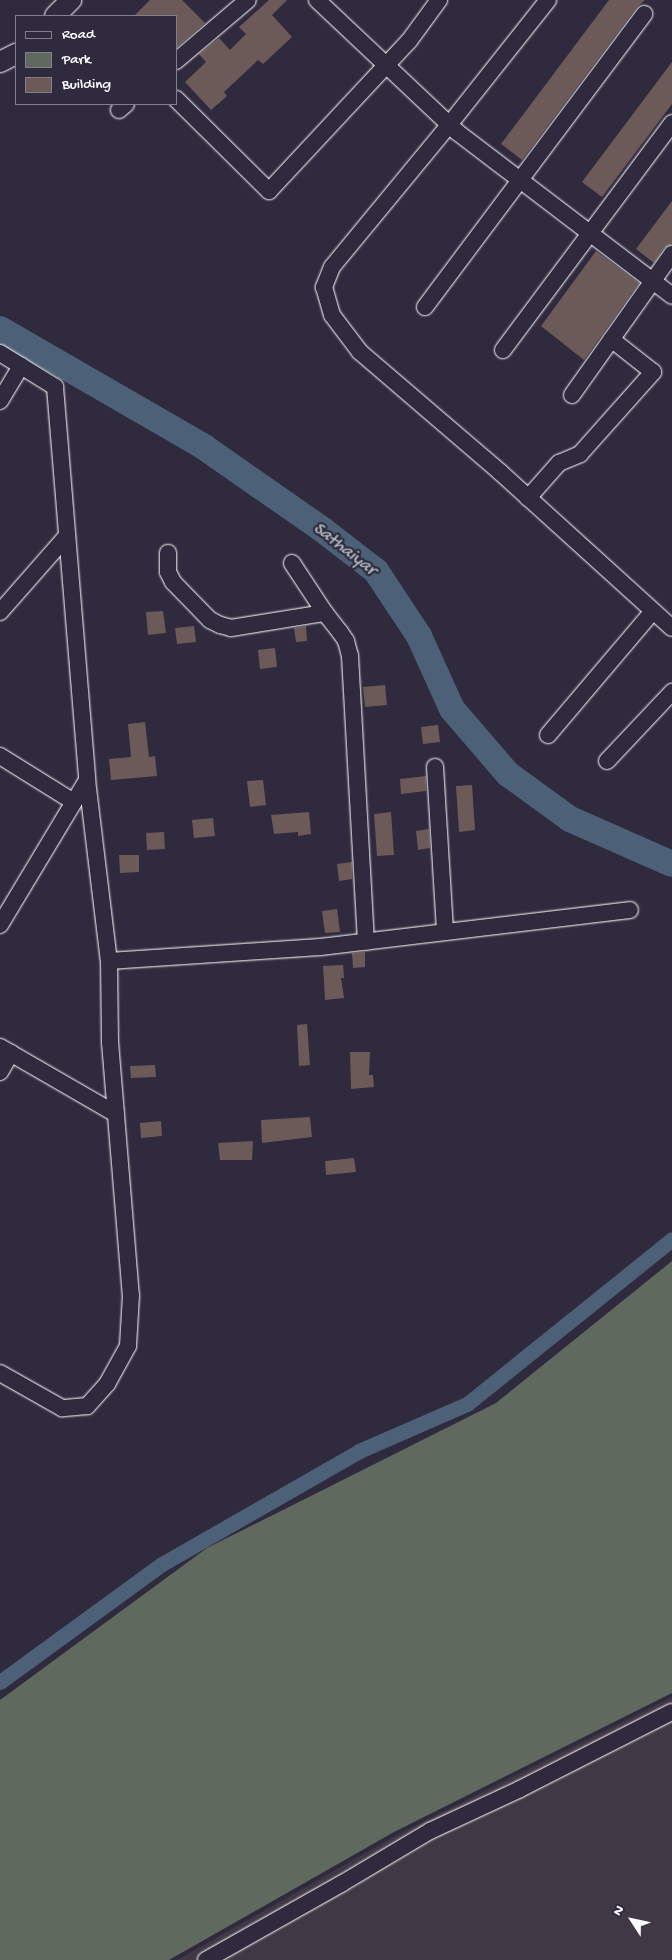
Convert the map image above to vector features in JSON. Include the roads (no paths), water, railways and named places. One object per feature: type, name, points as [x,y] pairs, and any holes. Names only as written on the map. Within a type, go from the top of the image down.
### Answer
[{"type":"street","points":[[56,15],[71,0]]},
{"type":"street","points":[[178,59],[248,0]]},
{"type":"street","points":[[317,0],[385,67],[449,125],[672,296]]},
{"type":"street","points":[[178,101],[269,192],[409,42],[439,0]]},
{"type":"street","points":[[548,0],[449,125],[332,267],[324,287],[332,315],[360,352],[528,498],[672,628]]},
{"type":"street","points":[[425,306],[644,14]]},
{"type":"street","points":[[0,62],[15,54]]},
{"type":"street","points":[[502,350],[672,123]]},
{"type":"street","points":[[572,394],[672,254]]},
{"type":"street","points":[[528,498],[559,463],[580,454],[653,372],[611,339]]},
{"type":"street","points":[[0,353],[55,387],[87,780],[109,961],[110,1042],[131,1296],[128,1346],[107,1384],[87,1406],[62,1408],[0,1373]]},
{"type":"street","points":[[0,401],[21,366]]},
{"type":"street","points":[[3,603],[66,537]]},
{"type":"street","points":[[168,553],[168,572],[173,582],[210,620],[220,626],[231,628],[325,614]]},
{"type":"street","points":[[292,563],[325,614],[346,641],[350,656],[366,942]]},
{"type":"street","points":[[548,735],[653,611]]},
{"type":"street","points":[[606,761],[672,692]]},
{"type":"street","points":[[0,756],[74,802]]},
{"type":"street","points":[[435,767],[445,932]]},
{"type":"street","points":[[0,925],[87,780]]},
{"type":"street","points":[[109,961],[222,955],[366,942],[630,910]]},
{"type":"street","points":[[0,1072],[5,1050],[116,1114]]},
{"type":"street","points":[[206,1960],[325,1894],[430,1830],[520,1789],[672,1712]]},
{"type":"waterway","name":"Sathaiyar","points":[[0,329],[204,447],[323,530],[376,571],[419,636],[452,709],[508,774],[570,819],[672,864]]},
{"type":"waterway","points":[[0,1682],[162,1564],[359,1451],[467,1404],[672,1239]]}]
